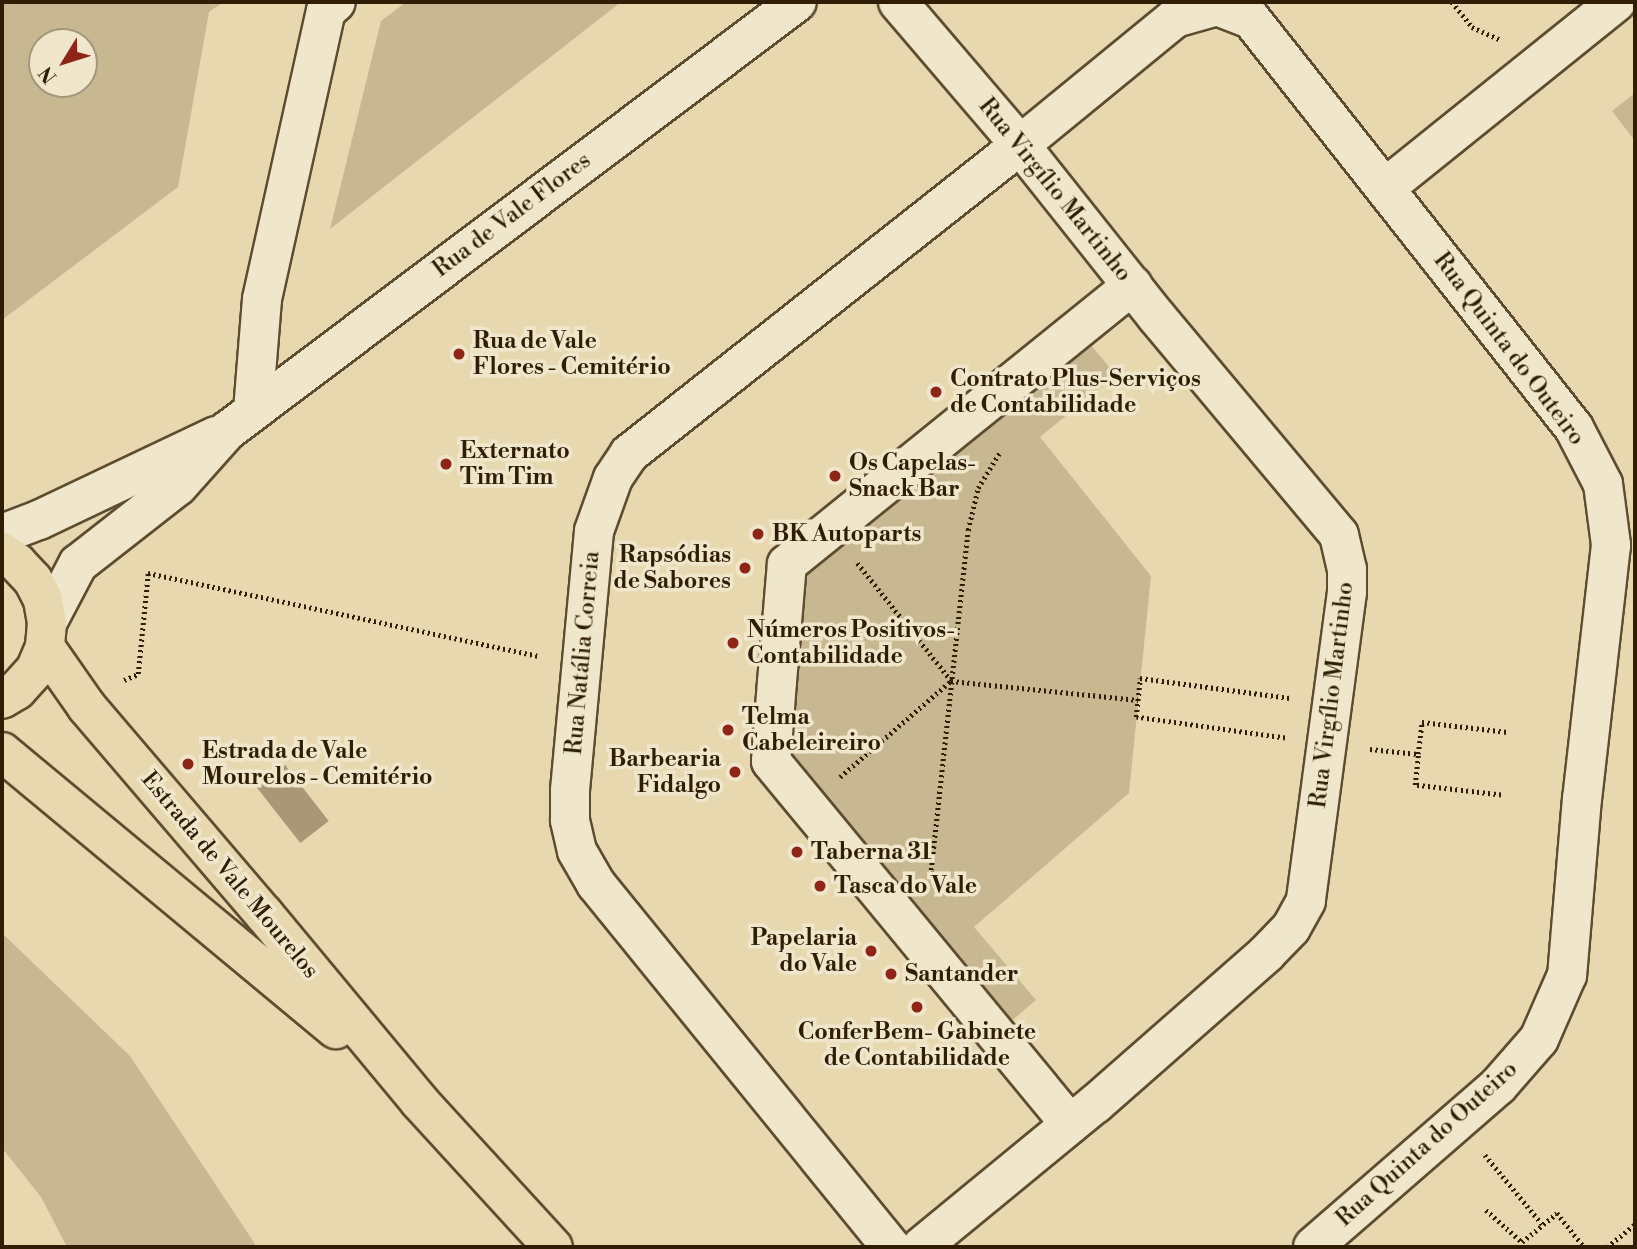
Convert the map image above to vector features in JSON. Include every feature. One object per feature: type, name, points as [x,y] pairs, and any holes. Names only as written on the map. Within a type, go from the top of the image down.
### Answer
[{"type":"main road","name":"Estrada de Vale Mourelos","points":[[2,552],[18,563],[33,580],[43,600],[46,635],[87,707],[213,853],[419,1101],[553,1247]]},
{"type":"main road","points":[[2,699],[18,690],[34,670],[46,635]]},
{"type":"main road","name":"Estrada de Vale Mourelos","points":[[2,752],[261,964],[419,1101]]},
{"type":"street","points":[[240,421],[262,299],[326,10],[336,2]]},
{"type":"street","name":"Rua de Vale Flores","points":[[46,635],[78,564],[178,486],[240,421],[797,2]]},
{"type":"street","name":"Rua Virgílio Martinho","points":[[898,2],[1020,145],[1339,536],[1347,569],[1347,592],[1306,901],[1291,928],[1266,954],[1070,1124],[921,1247]]},
{"type":"street","points":[[1385,188],[1616,2]]},
{"type":"street","name":"Rua Quinta do Outeiro","points":[[1020,145],[1175,18],[1217,6],[1251,19],[1574,428],[1603,484],[1611,545],[1582,798],[1567,975],[1539,1039],[1498,1086],[1313,1247]]},
{"type":"street","name":"Rua Natália Correia","points":[[891,1247],[596,884],[577,851],[570,820],[570,790],[594,531],[608,489],[629,454],[1020,145]]},
{"type":"street","points":[[1070,1124],[771,761],[788,564],[1133,285]]},
{"type":"street","name":"Rua de Vale Flores","points":[[2,534],[39,520],[240,421]]},
{"type":"path","points":[[1452,2],[1472,27],[1545,58]]},
{"type":"path","points":[[937,892],[931,870],[968,530],[978,488],[1002,449]]},
{"type":"path","points":[[87,707],[106,688],[138,674],[148,573],[121,530]]},
{"type":"path","points":[[830,530],[951,681],[1138,700]]},
{"type":"path","points":[[148,573],[582,665]]},
{"type":"path","points":[[1236,730],[1136,717],[1140,677],[1241,691]]},
{"type":"path","points":[[807,805],[951,681]]},
{"type":"path","points":[[1501,795],[1415,785],[1422,722],[1507,732]]},
{"type":"path","points":[[1457,1122],[1543,1224]]},
{"type":"path","points":[[1486,1210],[1521,1245],[1557,1213],[1584,1247]]},
{"type":"path","points":[[1606,1247],[1635,1224]]},
{"type":"shaded area","points":[[2,2],[223,2],[209,12],[178,187],[2,320]]},
{"type":"shaded area","points":[[406,2],[621,2],[330,229],[381,21]]},
{"type":"shaded area","points":[[1635,93],[1635,141],[1612,111]]},
{"type":"shaded area","points":[[1084,337],[1116,375],[1040,437],[1151,576],[1129,793],[974,927],[1036,1000],[1003,1028],[788,766],[805,564]]},
{"type":"shaded area","points":[[285,765],[329,821],[300,843],[257,787]]},
{"type":"shaded area","points":[[2,933],[130,1056],[257,1247],[67,1247],[41,1197],[2,1148]]},
{"type":"place","name":"Rua de Vale Flores - Cemitério","points":[[459,354]]},
{"type":"place","name":"Contrato Plus-Serviços de Contabilidade","points":[[936,392]]},
{"type":"place","name":"Externato Tim Tim","points":[[446,464]]},
{"type":"place","name":"Os Capelas- Snack Bar","points":[[835,476]]},
{"type":"place","name":"BK Autoparts","points":[[758,534]]},
{"type":"place","name":"Rapsódias de Sabores","points":[[745,568]]},
{"type":"place","name":"Números Positivos- Contabilidade","points":[[733,643]]},
{"type":"place","name":"Telma Cabeleireiro","points":[[728,730]]},
{"type":"place","name":"Estrada de Vale Mourelos - Cemitério","points":[[188,764]]},
{"type":"place","name":"Barbearia Fidalgo","points":[[735,772]]},
{"type":"place","name":"Taberna 31","points":[[797,852]]},
{"type":"place","name":"Tasca do Vale","points":[[820,886]]},
{"type":"place","name":"Papelaria do Vale","points":[[871,951]]},
{"type":"place","name":"Santander","points":[[891,974]]},
{"type":"place","name":"ConferBem- Gabinete de Contabilidade","points":[[917,1007]]}]
